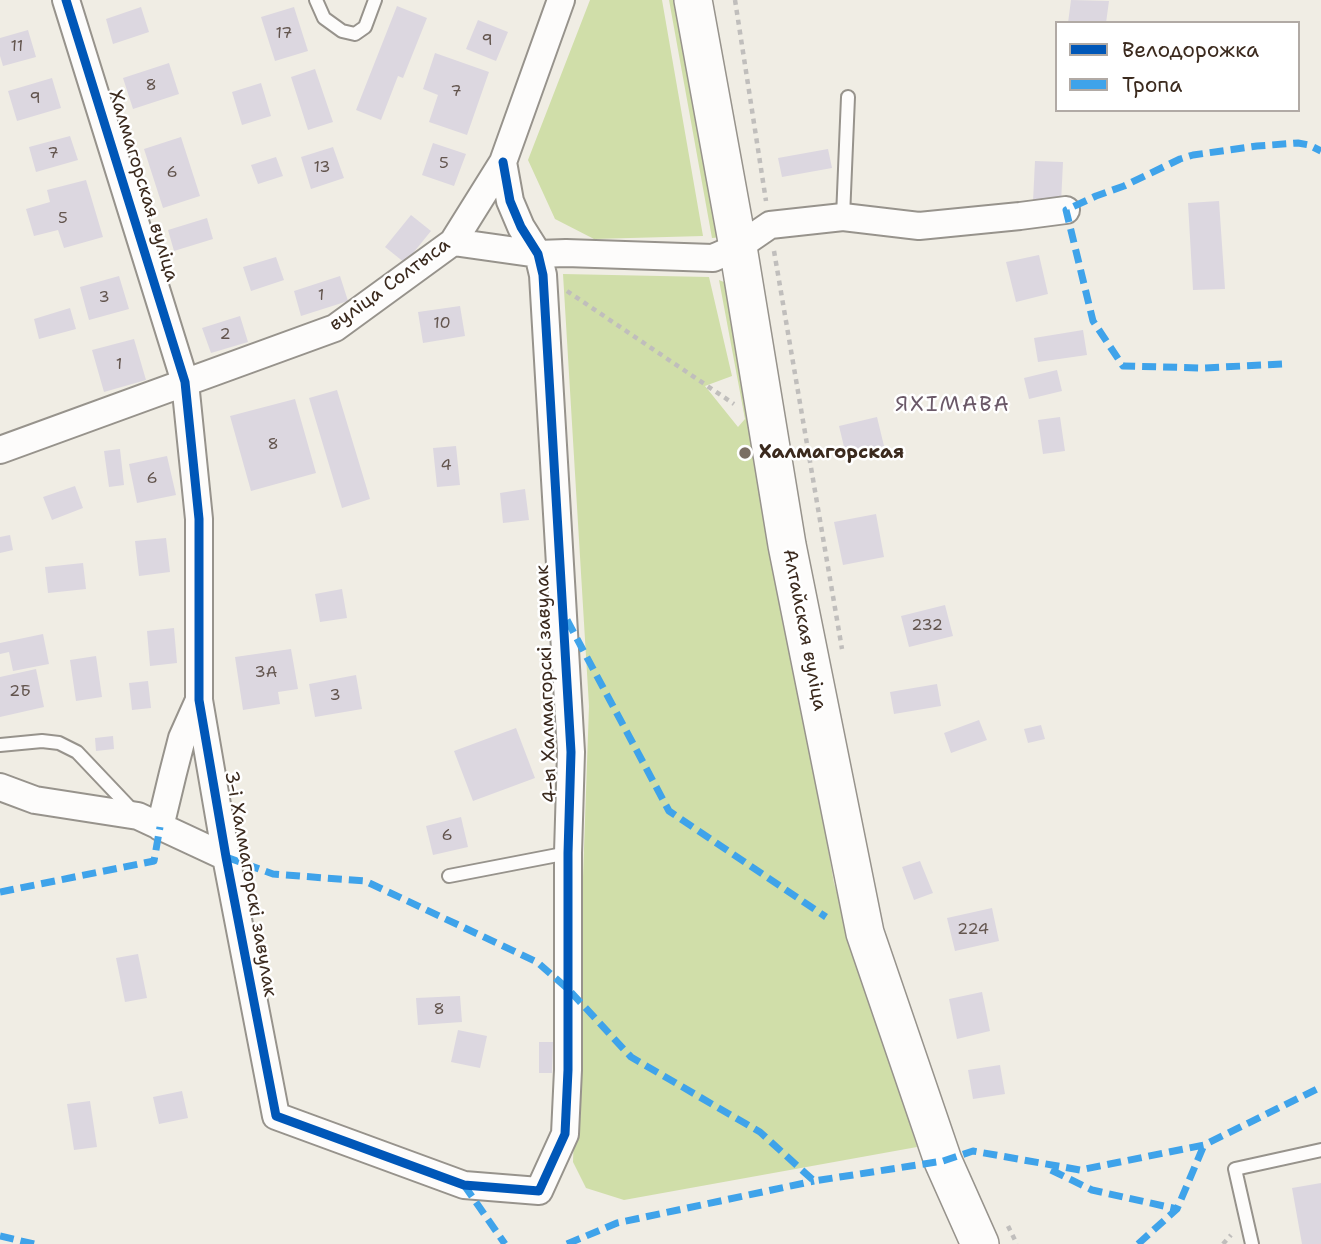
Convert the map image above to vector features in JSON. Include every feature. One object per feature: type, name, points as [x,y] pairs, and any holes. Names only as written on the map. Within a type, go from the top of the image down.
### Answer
[{"type":"main road","name":"Алтайская вуліца","points":[[693,0],[738,247],[787,545],[864,933],[943,1161],[993,1232]]},
{"type":"street","name":"Халмагорская вуліца","points":[[66,0],[185,382]]},
{"type":"street","name":"вуліца Солтыса","points":[[0,450],[335,328],[453,242],[503,162],[561,0]]},
{"type":"street","points":[[503,162],[510,201],[541,264]]},
{"type":"street","points":[[453,242],[541,264],[566,253],[713,258],[738,247],[770,225],[843,217],[919,226],[1066,210]]},
{"type":"street","name":"4-ы Халмагорскі завулак","points":[[539,1191],[565,1134],[571,752],[541,264]]},
{"type":"street","name":"3-і Халмагорскі завулак","points":[[185,382],[199,519],[200,700],[226,858],[276,1116],[464,1185],[539,1191]]},
{"type":"street","points":[[149,822],[173,773],[182,738],[200,700]]},
{"type":"street","points":[[0,787],[35,800],[149,822],[226,858]]},
{"type":"lane","points":[[316,0],[324,18],[342,31],[355,34],[365,27],[375,0]]},
{"type":"lane","points":[[843,217],[848,97]]},
{"type":"lane","points":[[0,745],[42,741],[59,743],[77,752],[149,822]]},
{"type":"lane","points":[[449,876],[568,853]]},
{"type":"lane","points":[[1252,1244],[1235,1169],[1321,1150]]},
{"type":"path","points":[[735,0],[844,662]]},
{"type":"path","points":[[541,264],[737,406]]},
{"type":"path","points":[[1223,1244],[1246,1219]]},
{"type":"path","points":[[993,1232],[1017,1244]]},
{"type":"green space","points":[[590,0],[662,0],[703,236],[594,239],[555,219],[528,160]]},
{"type":"green space","points":[[669,0],[679,0],[723,237],[712,238]]},
{"type":"green space","points":[[563,274],[709,277],[732,376],[705,386],[738,427],[745,419],[719,280],[731,285],[834,883],[917,1147],[624,1200],[586,1188],[573,1162],[589,706]]},
{"type":"building","points":[[1071,0],[1109,1],[1106,21],[1068,21]]},
{"type":"building","points":[[397,6],[427,18],[403,78],[398,76],[381,120],[356,110]]},
{"type":"building","points":[[141,7],[149,32],[113,44],[106,19]]},
{"type":"building","points":[[294,7],[308,51],[275,61],[261,17]]},
{"type":"building","points":[[478,20],[508,32],[496,61],[466,49]]},
{"type":"building","points":[[28,30],[36,57],[3,66],[0,38]]},
{"type":"building","points":[[435,53],[489,72],[467,135],[429,122],[438,95],[423,89]]},
{"type":"building","points":[[169,63],[179,94],[133,109],[123,78]]},
{"type":"building","points":[[315,69],[333,122],[308,130],[291,77]]},
{"type":"building","points":[[52,78],[61,108],[17,121],[8,91]]},
{"type":"building","points":[[261,83],[271,116],[242,125],[232,92]]},
{"type":"building","points":[[70,136],[78,160],[36,172],[29,147]]},
{"type":"building","points":[[181,137],[200,196],[163,208],[144,149]]},
{"type":"building","points":[[433,143],[466,154],[454,186],[422,175]]},
{"type":"building","points":[[333,147],[344,178],[311,189],[301,157]]},
{"type":"building","points":[[828,149],[832,168],[782,177],[778,158]]},
{"type":"building","points":[[276,157],[283,176],[258,184],[251,165]]},
{"type":"building","points":[[1035,161],[1063,162],[1061,203],[1033,202]]},
{"type":"building","points":[[86,180],[103,237],[64,248],[58,230],[34,236],[26,209],[50,202],[47,190]]},
{"type":"building","points":[[1219,201],[1225,289],[1193,290],[1188,203]]},
{"type":"building","points":[[411,215],[431,231],[405,263],[385,247]]},
{"type":"building","points":[[207,218],[213,239],[174,251],[168,230]]},
{"type":"building","points":[[1039,255],[1048,294],[1016,302],[1006,262]]},
{"type":"building","points":[[276,257],[284,280],[251,291],[243,267]]},
{"type":"building","points":[[119,276],[129,309],[89,320],[80,287]]},
{"type":"building","points":[[340,276],[348,301],[301,316],[294,291]]},
{"type":"building","points":[[460,306],[465,336],[423,343],[418,312]]},
{"type":"building","points":[[70,308],[76,329],[39,339],[34,319]]},
{"type":"building","points":[[240,316],[248,342],[211,353],[202,328]]},
{"type":"building","points":[[1083,330],[1087,355],[1038,362],[1034,338]]},
{"type":"building","points":[[134,339],[146,380],[104,392],[92,350]]},
{"type":"building","points":[[1057,370],[1062,391],[1029,399],[1024,378]]},
{"type":"building","points":[[337,390],[370,499],[342,508],[309,398]]},
{"type":"building","points":[[295,399],[316,473],[251,491],[230,416]]},
{"type":"building","points":[[877,417],[884,446],[846,455],[839,426]]},
{"type":"building","points":[[1060,417],[1065,451],[1043,454],[1038,420]]},
{"type":"building","points":[[456,446],[460,485],[437,487],[433,448]]},
{"type":"building","points":[[120,449],[124,485],[109,487],[104,451]]},
{"type":"building","points":[[167,456],[176,495],[137,503],[129,464]]},
{"type":"building","points":[[75,486],[83,508],[52,520],[43,497]]},
{"type":"building","points":[[525,489],[529,520],[503,523],[500,493]]},
{"type":"building","points":[[876,514],[884,557],[843,565],[834,522]]},
{"type":"building","points":[[10,535],[13,550],[0,553],[0,537]]},
{"type":"building","points":[[166,538],[170,572],[139,576],[135,541]]},
{"type":"building","points":[[83,563],[86,589],[48,593],[45,567]]},
{"type":"building","points":[[342,589],[347,618],[320,622],[315,594]]},
{"type":"building","points":[[945,605],[953,636],[909,647],[901,616]]},
{"type":"building","points":[[174,628],[177,663],[150,666],[147,631]]},
{"type":"building","points":[[43,634],[49,664],[13,671],[9,652],[0,654],[0,643]]},
{"type":"building","points":[[291,649],[298,689],[278,692],[280,704],[243,710],[235,657]]},
{"type":"building","points":[[96,656],[102,697],[76,701],[70,660]]},
{"type":"building","points":[[36,669],[44,707],[0,717],[0,677]]},
{"type":"building","points":[[356,675],[362,709],[315,717],[309,684]]},
{"type":"building","points":[[148,681],[151,708],[132,710],[129,683]]},
{"type":"building","points":[[937,684],[941,706],[894,714],[890,692]]},
{"type":"building","points":[[979,720],[987,740],[951,753],[944,733]]},
{"type":"building","points":[[1041,725],[1045,739],[1028,743],[1024,729]]},
{"type":"building","points":[[516,728],[535,778],[473,801],[454,751]]},
{"type":"building","points":[[113,736],[114,749],[96,751],[95,738]]},
{"type":"building","points":[[461,817],[468,847],[433,855],[426,826]]},
{"type":"building","points":[[920,861],[933,893],[914,900],[902,867]]},
{"type":"building","points":[[992,908],[999,941],[955,951],[947,918]]},
{"type":"building","points":[[138,954],[147,998],[125,1002],[116,958]]},
{"type":"building","points":[[982,992],[990,1031],[957,1039],[949,999]]},
{"type":"building","points":[[460,996],[462,1022],[418,1025],[416,998]]},
{"type":"building","points":[[458,1030],[487,1036],[480,1068],[451,1062]]},
{"type":"building","points":[[539,1042],[553,1042],[552,1073],[539,1073]]},
{"type":"building","points":[[1000,1065],[1005,1094],[973,1099],[968,1070]]},
{"type":"building","points":[[182,1091],[188,1118],[159,1124],[153,1097]]},
{"type":"building","points":[[90,1101],[97,1147],[74,1150],[67,1104]]},
{"type":"building","points":[[1321,1183],[1321,1244],[1302,1244],[1292,1188]]},
{"type":"marked path","points":[[1282,364],[1203,368],[1123,366],[1093,321],[1066,210],[1193,155],[1298,143],[1321,151]]},
{"type":"marked path","points":[[567,620],[669,811],[826,917]]},
{"type":"marked path","points":[[0,892],[154,861],[160,827]]},
{"type":"marked path","points":[[226,857],[273,874],[365,881],[537,962],[569,990],[631,1057],[760,1132],[814,1181],[943,1161],[973,1151],[1080,1170],[1204,1145],[1321,1087]]},
{"type":"marked path","points":[[1138,1244],[1177,1209],[1204,1145]]},
{"type":"marked path","points":[[1051,1170],[1092,1190],[1177,1209]]},
{"type":"marked path","points":[[567,1244],[617,1223],[814,1181]]},
{"type":"marked path","points":[[464,1185],[505,1244]]},
{"type":"marked path","points":[[0,1236],[34,1244]]},
{"type":"cycle path","points":[[66,0],[185,382],[199,519],[199,700],[276,1116],[464,1185],[539,1191],[565,1134],[571,752],[543,275],[538,254],[521,227],[510,201],[503,162]]},
{"type":"place","name":"Халмагорская","points":[[745,453]]},
{"type":"district","name":"ЯХІМАВА","points":[[953,406]]}]
